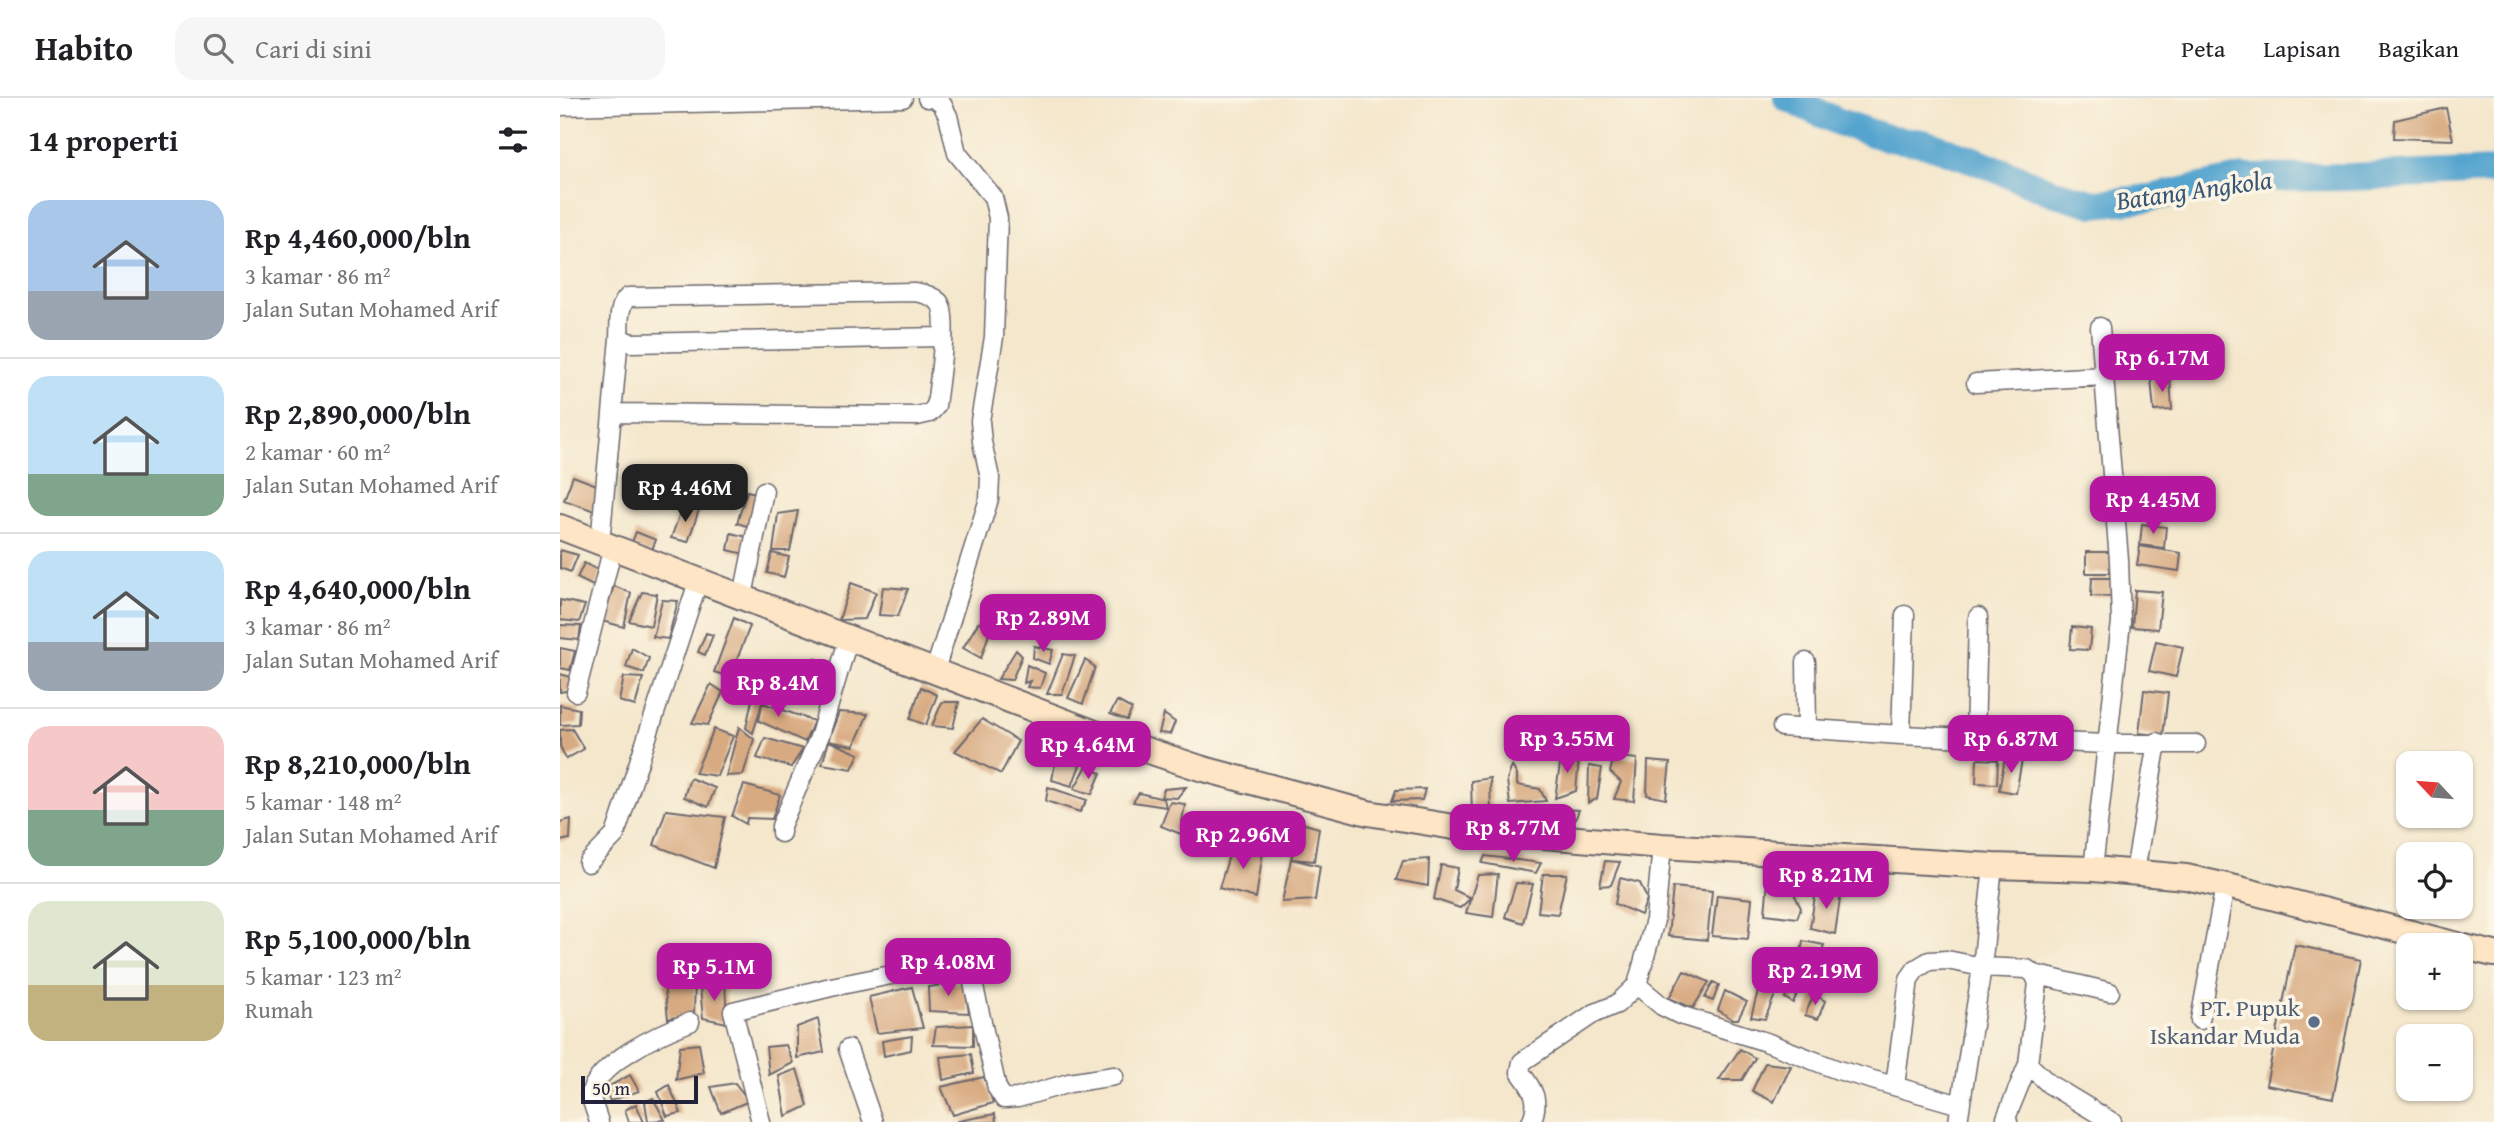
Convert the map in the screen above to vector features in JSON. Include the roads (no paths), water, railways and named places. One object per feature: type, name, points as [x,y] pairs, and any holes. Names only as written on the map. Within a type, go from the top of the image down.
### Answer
[{"type":"street","points":[[560,106],[584,102],[903,98]]},
{"type":"street","points":[[927,98],[942,104],[948,116],[957,153],[993,197],[998,218],[994,337],[980,421],[990,478],[989,499],[935,670]]},
{"type":"street","points":[[576,692],[606,545],[612,413],[620,308],[624,300],[628,297],[914,292],[925,294],[940,304],[943,312],[936,406],[930,413],[916,416],[612,413]]},
{"type":"street","points":[[2093,869],[2121,622],[2119,560],[2100,327]]},
{"type":"street","points":[[619,338],[631,343],[943,337]]},
{"type":"street","points":[[1976,383],[2104,376]]},
{"type":"street","points":[[743,596],[764,491]]},
{"type":"street","points":[[560,527],[1096,733],[1200,768],[1368,813],[1472,830],[1662,846],[1993,866],[2093,869],[2186,877],[2411,933]]},
{"type":"street","points":[[588,863],[615,835],[699,579]]},
{"type":"street","points":[[1900,735],[1905,615]]},
{"type":"street","points":[[1976,739],[1978,617]]},
{"type":"street","points":[[781,833],[781,826],[820,735],[849,637]]},
{"type":"street","points":[[1806,662],[1807,728]]},
{"type":"street","points":[[1782,727],[1976,739],[2196,744]]},
{"type":"street","points":[[2135,872],[2157,742]]},
{"type":"street","points":[[1531,1122],[1537,1106],[1535,1092],[1520,1072],[1522,1062],[1593,1014],[1617,1004],[1637,985],[1655,920],[1662,846]]},
{"type":"street","points":[[1637,985],[1662,1006],[1680,1015],[1766,1042],[1838,1070],[1895,1086],[1959,1113],[1982,967],[1993,866]]},
{"type":"street","points":[[2200,1020],[2225,886]]},
{"type":"street","points":[[2473,949],[2494,954]]},
{"type":"street","points":[[1895,1086],[1909,979],[1916,969],[1929,961],[1947,960],[1982,967],[2027,969],[2034,974],[2110,992]]},
{"type":"street","points":[[761,1122],[733,1011],[831,987],[936,966],[955,965],[971,974],[997,1088],[1004,1099],[1018,1098],[1069,1083],[1114,1076]]},
{"type":"street","points":[[2008,1122],[2006,1118],[2028,1064],[2038,983],[2034,974]]},
{"type":"street","points":[[599,1122],[590,1095],[595,1083],[637,1047],[659,1034],[690,1022]]},
{"type":"street","points":[[848,1049],[873,1122]]},
{"type":"street","points":[[2028,1064],[2049,1084],[2112,1122]]},
{"type":"waterway","name":"Batang Angkola","points":[[1787,98],[1839,122],[1887,138],[1924,143],[2052,192],[2094,204],[2150,198],[2244,178],[2494,171]]},
{"type":"place","name":"PT. Pupuk Iskandar Muda","points":[[2314,1022]]}]
